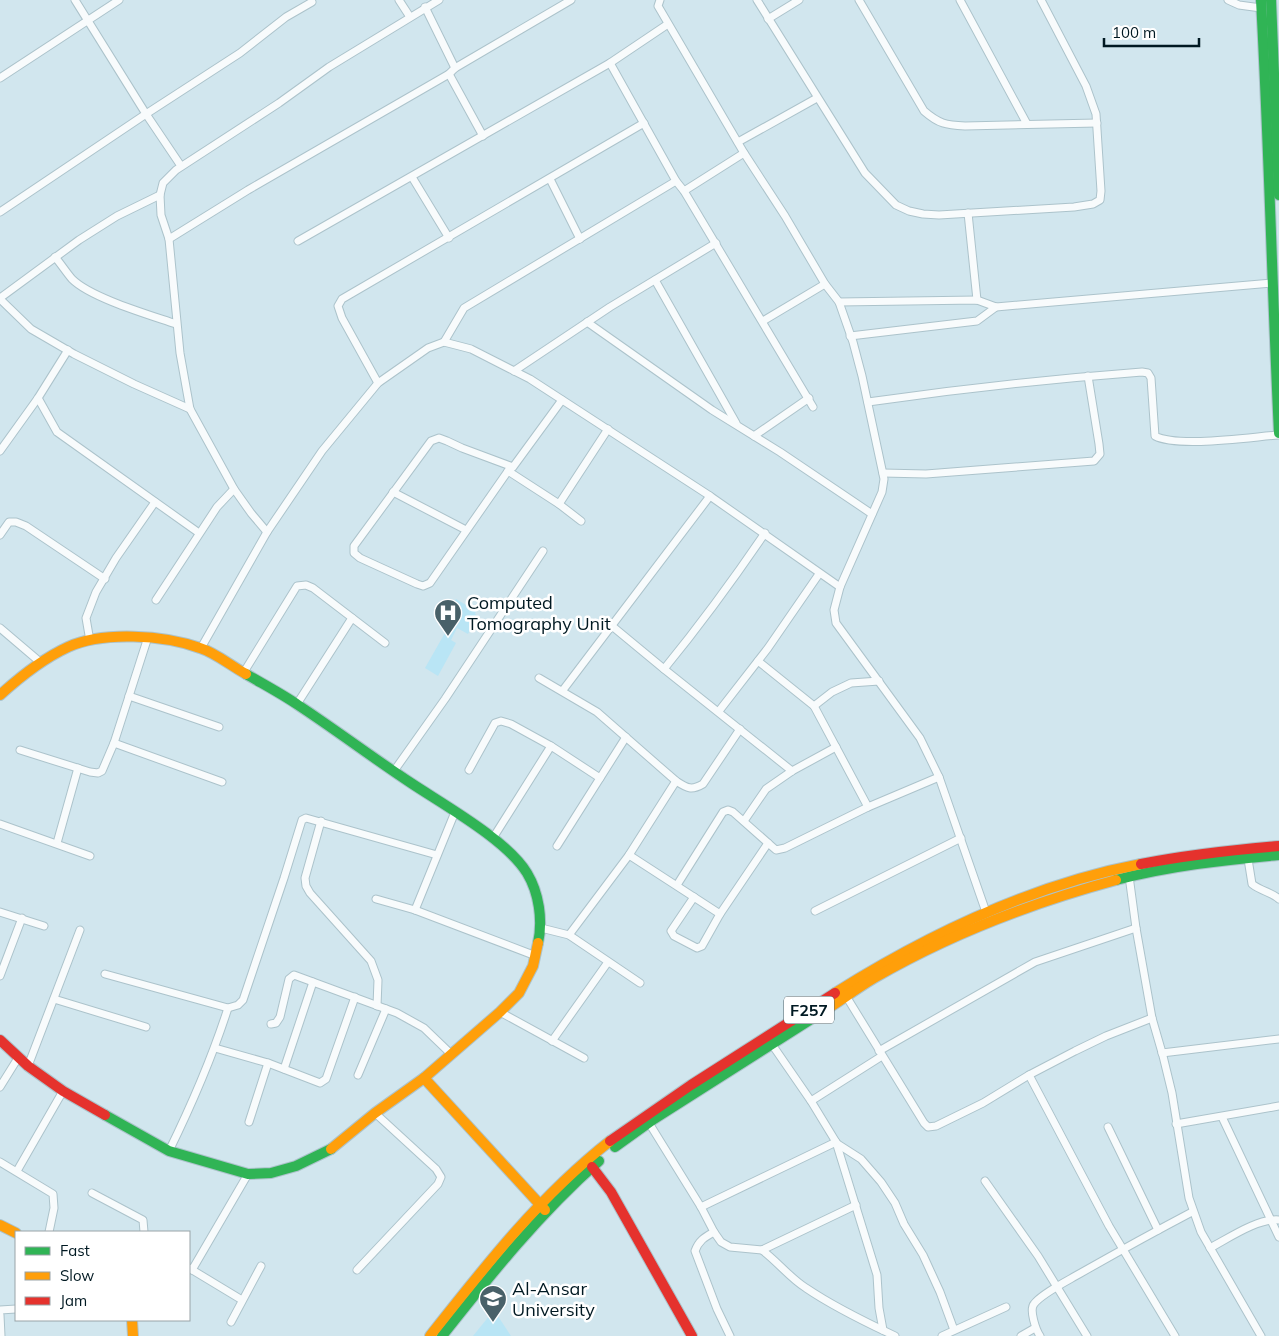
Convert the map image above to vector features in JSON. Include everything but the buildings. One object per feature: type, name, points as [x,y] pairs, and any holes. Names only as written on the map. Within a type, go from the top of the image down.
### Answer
[{"type":"street","points":[[75,0],[146,114],[181,166]]},
{"type":"street","points":[[0,78],[118,0]]},
{"type":"street","points":[[399,0],[410,16]]},
{"type":"street","points":[[268,532],[251,513],[234,489],[190,409],[176,324],[168,239],[161,216],[160,195],[163,183],[181,166],[280,103],[329,67],[439,0]]},
{"type":"street","points":[[168,239],[571,0]]},
{"type":"street","points":[[660,0],[658,6],[744,153],[785,216],[825,284],[839,302],[868,402],[884,479],[882,492],[840,587],[834,610],[836,623],[920,738],[939,777],[986,912]]},
{"type":"street","points":[[756,0],[865,173],[896,205],[923,214],[939,215],[1074,207],[1093,204],[1100,200],[1102,191],[1096,114],[1086,86],[1041,0]]},
{"type":"street","points":[[768,19],[799,0]]},
{"type":"street","points":[[859,0],[924,111],[935,121],[946,125],[965,126],[1096,122]]},
{"type":"street","points":[[960,0],[1027,124]]},
{"type":"street","points":[[868,402],[960,389],[1088,376],[1148,373],[1151,378],[1155,436],[1160,439],[1173,442],[1279,434],[1272,283],[1269,155],[1261,4],[1239,5],[1228,0]]},
{"type":"street","points":[[1270,0],[1277,77],[1279,195]]},
{"type":"street","points":[[0,212],[240,53],[286,17],[312,2]]},
{"type":"street","points":[[425,7],[455,68]]},
{"type":"street","points":[[298,241],[412,178],[610,63],[668,24]]},
{"type":"street","points":[[610,63],[676,181],[684,191],[814,407]]},
{"type":"street","points":[[449,74],[483,136]]},
{"type":"street","points":[[738,142],[817,98]]},
{"type":"street","points":[[378,383],[342,318],[338,306],[342,299],[644,123]]},
{"type":"street","points":[[684,191],[744,153]]},
{"type":"street","points":[[412,178],[449,238]]},
{"type":"street","points":[[550,179],[580,239]]},
{"type":"street","points":[[444,342],[455,320],[464,308],[676,181]]},
{"type":"street","points":[[160,195],[117,216],[55,257],[0,298],[31,329],[134,384],[190,409]]},
{"type":"street","points":[[968,213],[977,300]]},
{"type":"street","points":[[514,370],[587,322],[716,244]]},
{"type":"street","points":[[55,257],[73,279],[84,288],[176,324]]},
{"type":"street","points":[[655,280],[738,426]]},
{"type":"street","points":[[839,302],[977,300],[996,307],[1272,283]]},
{"type":"street","points":[[763,321],[825,284]]},
{"type":"street","points":[[850,336],[977,321],[996,307]]},
{"type":"street","points":[[587,322],[712,410],[872,514]]},
{"type":"street","points":[[201,648],[268,532],[322,452],[378,383],[428,348],[444,342],[472,349],[514,370],[710,496],[840,587]]},
{"type":"street","points":[[0,450],[38,398],[68,350]]},
{"type":"street","points":[[883,473],[926,474],[1094,461],[1100,454],[1088,376]]},
{"type":"street","points":[[38,398],[57,432],[199,533]]},
{"type":"street","points":[[754,436],[809,398]]},
{"type":"street","points":[[562,400],[510,469],[430,583],[423,586],[360,558],[354,553],[354,546],[393,492],[432,441],[439,438],[510,469],[581,521]]},
{"type":"street","points":[[559,504],[608,429]]},
{"type":"street","points":[[156,600],[217,507],[234,489]]},
{"type":"street","points":[[393,492],[466,530]]},
{"type":"street","points":[[563,690],[710,496]]},
{"type":"street","points":[[90,641],[86,618],[96,592],[116,558],[155,502]]},
{"type":"street","points":[[0,535],[10,522],[26,526],[105,578]]},
{"type":"street","points":[[664,669],[727,590],[765,533]]},
{"type":"street","points":[[394,771],[445,699],[543,551]]},
{"type":"street","points":[[718,712],[758,661],[819,574]]},
{"type":"street","points":[[244,672],[297,586],[306,585],[313,588],[385,643]]},
{"type":"street","points":[[297,704],[352,618]]},
{"type":"street","points":[[612,626],[792,771]]},
{"type":"street","points":[[0,628],[40,662]]},
{"type":"street","points":[[0,695],[25,672],[40,662],[70,646],[90,641],[116,637],[165,639],[201,648],[297,704],[493,838],[516,858],[528,874],[538,902],[541,928],[533,966],[519,993],[500,1012],[424,1078],[327,1152],[296,1166],[271,1173],[248,1174],[169,1151],[125,1128],[63,1091],[18,1058],[0,1040]]},
{"type":"street","points":[[20,750],[90,772],[98,773],[102,771],[114,743],[148,638]]},
{"type":"street","points":[[758,661],[814,706],[868,807]]},
{"type":"street","points":[[540,678],[597,712],[676,782],[688,788],[696,788],[703,784],[740,729]]},
{"type":"street","points":[[814,706],[832,692],[851,683],[879,681]]},
{"type":"street","points":[[129,696],[219,727]]},
{"type":"street","points":[[469,770],[495,723],[501,721],[511,724],[551,746],[600,778]]},
{"type":"street","points":[[557,846],[626,737]]},
{"type":"street","points":[[114,743],[222,782]]},
{"type":"street","points":[[493,838],[551,746]]},
{"type":"street","points":[[744,821],[766,788],[792,771],[836,747]]},
{"type":"street","points":[[57,843],[78,768]]},
{"type":"street","points":[[677,885],[724,812],[728,810],[744,821],[776,850],[785,848],[868,807],[939,777]]},
{"type":"street","points":[[569,936],[629,855],[676,782]]},
{"type":"street","points":[[415,910],[455,812]]},
{"type":"street","points":[[105,974],[228,1008],[238,1005],[243,1000],[302,820],[306,818],[437,855]]},
{"type":"street","points":[[322,821],[305,878],[306,886],[310,893],[371,961],[378,980],[377,1006]]},
{"type":"street","points":[[0,824],[90,856]]},
{"type":"street","points":[[815,910],[961,838]]},
{"type":"street","points":[[694,897],[671,931],[674,936],[697,948],[702,946],[720,914],[768,843]]},
{"type":"street","name":"F257","points":[[442,1336],[570,1174],[629,1126],[675,1095],[839,990],[903,952],[986,912],[1038,892],[1112,871],[1192,855],[1279,846]]},
{"type":"street","points":[[629,855],[720,914]]},
{"type":"street","name":"F257","points":[[430,1336],[482,1271],[543,1208],[592,1167],[649,1123],[874,978],[913,957],[997,918],[1090,886],[1129,876],[1217,861],[1279,856]]},
{"type":"street","points":[[1248,859],[1252,884],[1264,892],[1275,895],[1279,899]]},
{"type":"street","points":[[1129,876],[1152,1018],[1172,1093],[1192,1212],[1200,1232],[1261,1336]]},
{"type":"street","points":[[376,899],[415,910],[536,956]]},
{"type":"street","points":[[0,912],[44,926]]},
{"type":"street","points":[[0,976],[22,918]]},
{"type":"street","points":[[541,928],[569,936],[640,983]]},
{"type":"street","points":[[811,1101],[880,1053],[1034,962],[1136,928]]},
{"type":"street","points":[[28,1066],[80,930]]},
{"type":"street","points":[[552,1041],[608,962]]},
{"type":"street","points":[[271,1024],[276,1023],[280,1016],[289,979],[291,976],[294,976],[398,1013],[424,1028],[451,1054]]},
{"type":"street","points":[[284,1069],[314,982]]},
{"type":"street","points":[[846,996],[928,1127],[936,1126],[982,1103],[1029,1075],[1106,1036],[1152,1018]]},
{"type":"street","points":[[215,1048],[268,1063],[320,1083],[323,1082],[326,1079],[355,997]]},
{"type":"street","points":[[54,999],[146,1027]]},
{"type":"street","points":[[169,1151],[193,1103],[215,1048],[228,1008]]},
{"type":"street","points":[[358,1075],[386,1009]]},
{"type":"street","points":[[500,1012],[584,1058]]},
{"type":"street","points":[[1162,1053],[1279,1039]]},
{"type":"street","points":[[771,1043],[811,1101],[836,1142],[877,1275],[879,1308],[883,1330]]},
{"type":"street","points":[[0,1087],[18,1058]]},
{"type":"street","points":[[249,1122],[268,1063]]},
{"type":"street","points":[[1029,1075],[1123,1248],[1175,1336]]},
{"type":"street","points":[[424,1078],[543,1208]]},
{"type":"street","points":[[17,1171],[63,1091]]},
{"type":"street","points":[[1176,1124],[1279,1106]]},
{"type":"street","points":[[357,1270],[438,1184],[440,1177],[436,1169],[376,1113]]},
{"type":"street","points":[[1222,1117],[1279,1237]]},
{"type":"street","points":[[649,1123],[701,1207],[714,1232],[721,1242],[730,1248],[762,1250],[856,1205]]},
{"type":"street","points":[[1108,1127],[1158,1230]]},
{"type":"street","points":[[701,1207],[836,1142]]},
{"type":"street","points":[[836,1142],[861,1159],[881,1182],[895,1203],[940,1292],[954,1330]]},
{"type":"street","points":[[0,1162],[53,1194],[54,1208],[49,1231]]},
{"type":"street","points":[[592,1167],[612,1192],[692,1336]]},
{"type":"street","points":[[242,1300],[190,1269],[248,1174]]},
{"type":"street","points":[[985,1181],[1038,1256],[1087,1336]]},
{"type":"street","points":[[92,1192],[143,1220],[144,1231]]},
{"type":"street","points":[[1040,1336],[1035,1328],[1032,1307],[1034,1303],[1057,1286],[1123,1248],[1192,1212]]},
{"type":"street","points":[[1210,1248],[1256,1224],[1270,1219],[1279,1220]]},
{"type":"street","points":[[0,1225],[15,1232]]},
{"type":"street","points":[[714,1232],[702,1238],[696,1251],[717,1309],[730,1336]]},
{"type":"street","points":[[762,1250],[777,1261],[804,1287],[838,1308],[896,1336]]},
{"type":"street","points":[[231,1322],[260,1266]]},
{"type":"street","points":[[942,1336],[1006,1307]]},
{"type":"street","points":[[0,1310],[15,1308]]},
{"type":"street","points":[[0,1315],[1,1336]]},
{"type":"street","points":[[132,1321],[133,1336]]},
{"type":"street","points":[[1022,1336],[1035,1328]]},
{"type":"shaded area","name":"Computed Tomography Unit","points":[[456,599],[476,611],[475,614],[478,616],[468,634],[457,628],[451,640],[456,643],[438,676],[425,668],[450,624],[443,619],[448,610],[446,609],[447,606],[451,607]]},
{"type":"shaded area","name":"Al-Ansar University","points":[[494,1310],[511,1336],[473,1336]]},
{"type":"traffic: fast","points":[[1261,0],[1279,433]]},
{"type":"traffic: fast","points":[[1271,0],[1279,195]]},
{"type":"traffic: fast","points":[[246,674],[286,697],[474,824],[505,848],[527,873],[534,889],[540,916],[538,943]]},
{"type":"traffic: fast","points":[[1116,880],[1197,864],[1279,855]]},
{"type":"traffic: fast","points":[[615,1147],[654,1119],[816,1016]]},
{"type":"traffic: fast","points":[[105,1115],[169,1151],[248,1174],[271,1173],[296,1166],[331,1149]]},
{"type":"traffic: fast","points":[[442,1336],[536,1223],[599,1161]]},
{"type":"traffic: slow","points":[[0,695],[32,668],[58,652],[82,642],[116,637],[169,640],[200,648],[212,653],[246,674]]},
{"type":"traffic: slow","points":[[835,993],[907,951],[982,914],[1060,885],[1100,873],[1141,864]]},
{"type":"traffic: slow","points":[[816,1016],[874,978],[932,947],[1022,910],[1116,880]]},
{"type":"traffic: slow","points":[[331,1149],[375,1113],[424,1078],[500,1012],[519,993],[533,966],[538,943]]},
{"type":"traffic: slow","points":[[424,1078],[545,1210]]},
{"type":"traffic: slow","points":[[430,1336],[514,1233],[560,1185],[610,1141]]},
{"type":"traffic: slow","points":[[0,1225],[15,1232]]},
{"type":"traffic: slow","points":[[132,1321],[133,1336]]},
{"type":"traffic: jam","points":[[1141,864],[1210,853],[1279,846]]},
{"type":"traffic: jam","points":[[610,1141],[691,1085],[835,993]]},
{"type":"traffic: jam","points":[[0,1040],[28,1066],[63,1091],[105,1115]]},
{"type":"traffic: jam","points":[[592,1167],[611,1192],[692,1336]]},
{"type":"place","name":"Computed Tomography Unit","points":[[448,637]]},
{"type":"place","name":"Al-Ansar University","points":[[493,1323]]}]
